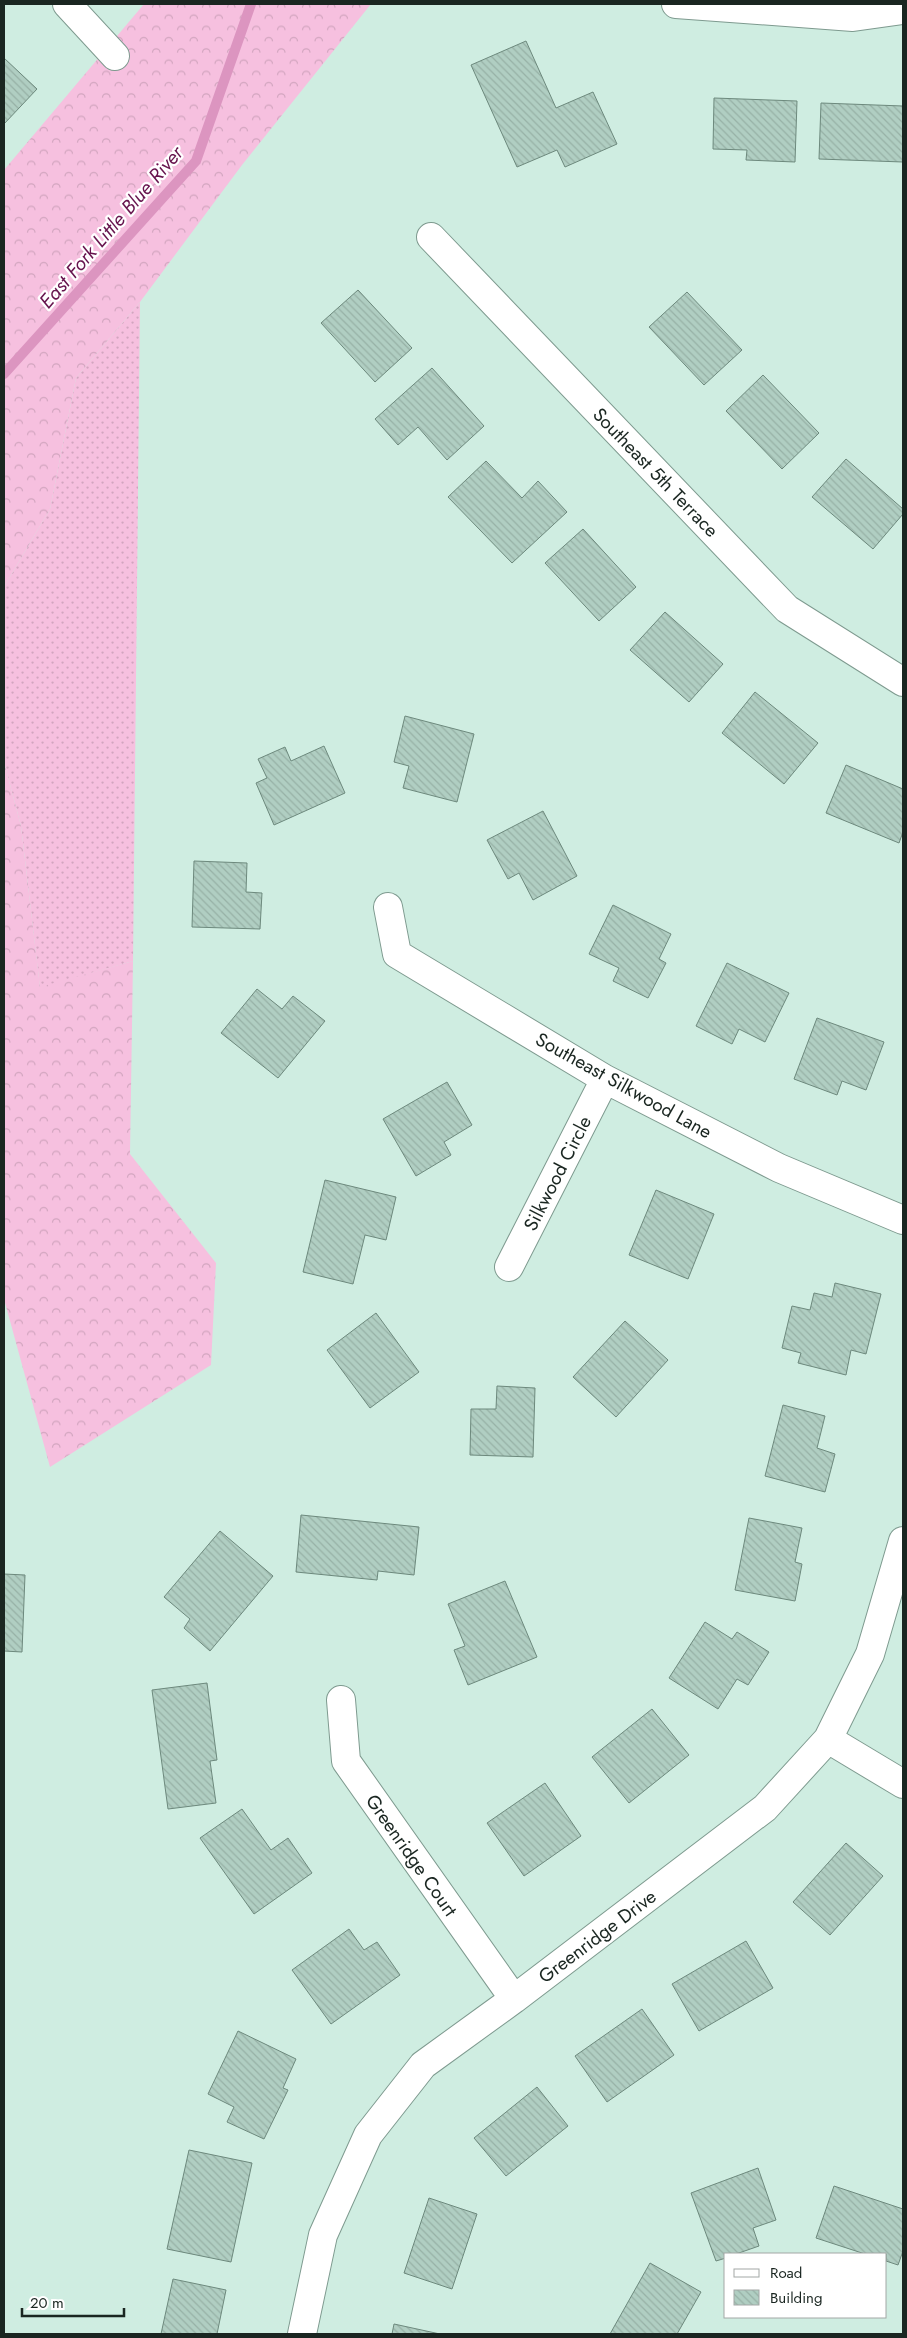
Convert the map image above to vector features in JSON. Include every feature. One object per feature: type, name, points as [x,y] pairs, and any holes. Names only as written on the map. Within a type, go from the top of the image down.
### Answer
[{"type":"street","points":[[67,4],[115,56]]},
{"type":"street","points":[[676,4],[853,17],[903,10]]},
{"type":"street","name":"Southeast 5th Terrace","points":[[431,236],[787,609],[903,682]]},
{"type":"street","name":"Southeast Silkwood Lane","points":[[388,907],[397,954],[604,1078],[778,1168],[903,1220]]},
{"type":"street","name":"Silkwood Circle","points":[[509,1267],[604,1078]]},
{"type":"street","name":"Greenridge Drive","points":[[302,2334],[323,2235],[368,2135],[422,2065],[514,1999],[765,1808],[828,1739],[870,1654],[903,1542]]},
{"type":"street","name":"Greenridge Court","points":[[341,1700],[346,1762],[514,1999]]},
{"type":"street","points":[[828,1739],[903,1784]]},
{"type":"green space","points":[[144,4],[371,4],[242,165],[140,302],[76,378],[50,509],[4,587],[4,170]]},
{"type":"green space","points":[[140,302],[133,961],[40,988],[21,826],[4,762],[4,587],[50,509],[76,378]]},
{"type":"green space","points":[[4,762],[21,826],[40,987],[133,961],[130,1154],[216,1263],[211,1365],[50,1467],[4,1299]]},
{"type":"building","points":[[526,41],[556,108],[593,92],[617,144],[565,167],[557,150],[517,167],[471,65]]},
{"type":"building","points":[[4,58],[37,89],[4,124]]},
{"type":"building","points":[[714,98],[797,101],[795,162],[746,160],[747,150],[713,149]]},
{"type":"building","points":[[821,103],[903,106],[903,162],[819,159]]},
{"type":"building","points":[[358,290],[412,348],[375,382],[321,323]]},
{"type":"building","points":[[687,292],[742,350],[704,385],[649,327]]},
{"type":"building","points":[[432,368],[484,426],[447,460],[418,427],[398,445],[375,419]]},
{"type":"building","points":[[763,375],[819,433],[782,469],[726,411]]},
{"type":"building","points":[[846,459],[903,509],[903,514],[873,549],[812,497]]},
{"type":"building","points":[[486,461],[522,498],[538,481],[567,512],[512,563],[448,497]]},
{"type":"building","points":[[583,529],[636,587],[599,621],[545,563]]},
{"type":"building","points":[[665,612],[723,664],[689,702],[630,650]]},
{"type":"building","points":[[755,692],[818,743],[784,784],[722,733]]},
{"type":"building","points":[[405,716],[474,734],[457,802],[403,788],[409,766],[394,762]]},
{"type":"building","points":[[324,746],[345,793],[274,825],[256,783],[267,778],[258,759],[285,747],[291,761]]},
{"type":"building","points":[[846,765],[903,789],[903,832],[899,843],[826,813]]},
{"type":"building","points":[[543,811],[577,876],[533,900],[519,873],[508,879],[487,840]]},
{"type":"building","points":[[194,861],[247,863],[246,892],[262,893],[260,929],[192,927]]},
{"type":"building","points":[[613,905],[671,934],[659,959],[666,963],[648,998],[613,981],[619,968],[589,954]]},
{"type":"building","points":[[727,963],[789,993],[765,1042],[739,1029],[732,1044],[696,1026]]},
{"type":"building","points":[[257,989],[282,1009],[293,996],[325,1021],[278,1078],[221,1033]]},
{"type":"building","points":[[817,1018],[884,1042],[866,1090],[842,1081],[837,1095],[794,1079]]},
{"type":"building","points":[[447,1082],[472,1125],[444,1142],[451,1155],[416,1176],[383,1119]]},
{"type":"building","points":[[325,1180],[396,1197],[386,1240],[365,1235],[353,1284],[303,1272]]},
{"type":"building","points":[[656,1190],[714,1214],[688,1279],[629,1255]]},
{"type":"building","points":[[835,1283],[881,1294],[866,1354],[851,1350],[846,1375],[798,1363],[801,1353],[782,1348],[792,1306],[810,1310],[814,1293],[832,1297]]},
{"type":"building","points":[[376,1313],[419,1372],[370,1408],[327,1350]]},
{"type":"building","points":[[625,1321],[668,1360],[616,1417],[573,1377]]},
{"type":"building","points":[[497,1386],[535,1388],[533,1457],[470,1455],[471,1409],[496,1409]]},
{"type":"building","points":[[783,1405],[825,1416],[817,1448],[835,1454],[825,1492],[765,1476]]},
{"type":"building","points":[[301,1515],[419,1527],[414,1575],[378,1571],[377,1580],[296,1572]]},
{"type":"building","points":[[749,1518],[802,1528],[795,1562],[802,1564],[795,1601],[735,1590]]},
{"type":"building","points":[[220,1531],[273,1576],[210,1651],[184,1628],[190,1619],[164,1597]]},
{"type":"building","points":[[4,1574],[25,1575],[22,1652],[4,1651]]},
{"type":"building","points":[[505,1581],[537,1657],[468,1685],[454,1650],[465,1646],[448,1604]]},
{"type":"building","points":[[705,1622],[732,1639],[737,1632],[769,1652],[748,1685],[737,1679],[718,1709],[669,1678]]},
{"type":"building","points":[[207,1683],[217,1760],[210,1761],[216,1803],[168,1809],[152,1690]]},
{"type":"building","points":[[652,1709],[689,1755],[629,1803],[592,1757]]},
{"type":"building","points":[[545,1783],[581,1836],[524,1876],[487,1823]]},
{"type":"building","points":[[242,1809],[271,1850],[288,1838],[312,1873],[254,1914],[200,1838]]},
{"type":"building","points":[[846,1843],[883,1876],[830,1935],[793,1902]]},
{"type":"building","points":[[349,1929],[364,1950],[377,1942],[400,1975],[331,2024],[292,1970]]},
{"type":"building","points":[[746,1941],[773,1988],[699,2031],[672,1984]]},
{"type":"building","points":[[642,2009],[674,2055],[607,2102],[575,2056]]},
{"type":"building","points":[[238,2031],[296,2059],[283,2088],[288,2090],[264,2139],[227,2122],[234,2107],[208,2094]]},
{"type":"building","points":[[537,2087],[568,2126],[506,2176],[474,2138]]},
{"type":"building","points":[[189,2150],[252,2163],[231,2262],[167,2249]]},
{"type":"building","points":[[758,2168],[776,2220],[753,2228],[759,2246],[739,2253],[724,2253],[724,2259],[716,2261],[691,2193]]},
{"type":"building","points":[[834,2186],[903,2209],[903,2251],[898,2265],[887,2261],[887,2253],[862,2253],[816,2238]]},
{"type":"building","points":[[429,2198],[477,2214],[452,2289],[404,2273]]},
{"type":"building","points":[[650,2263],[701,2292],[677,2334],[610,2334]]},
{"type":"building","points":[[173,2279],[226,2290],[217,2334],[161,2334]]},
{"type":"building","points":[[394,2324],[440,2334],[392,2334]]},
{"type":"waterway","name":"East Fork Little Blue River","points":[[4,374],[196,161],[251,4]]}]
